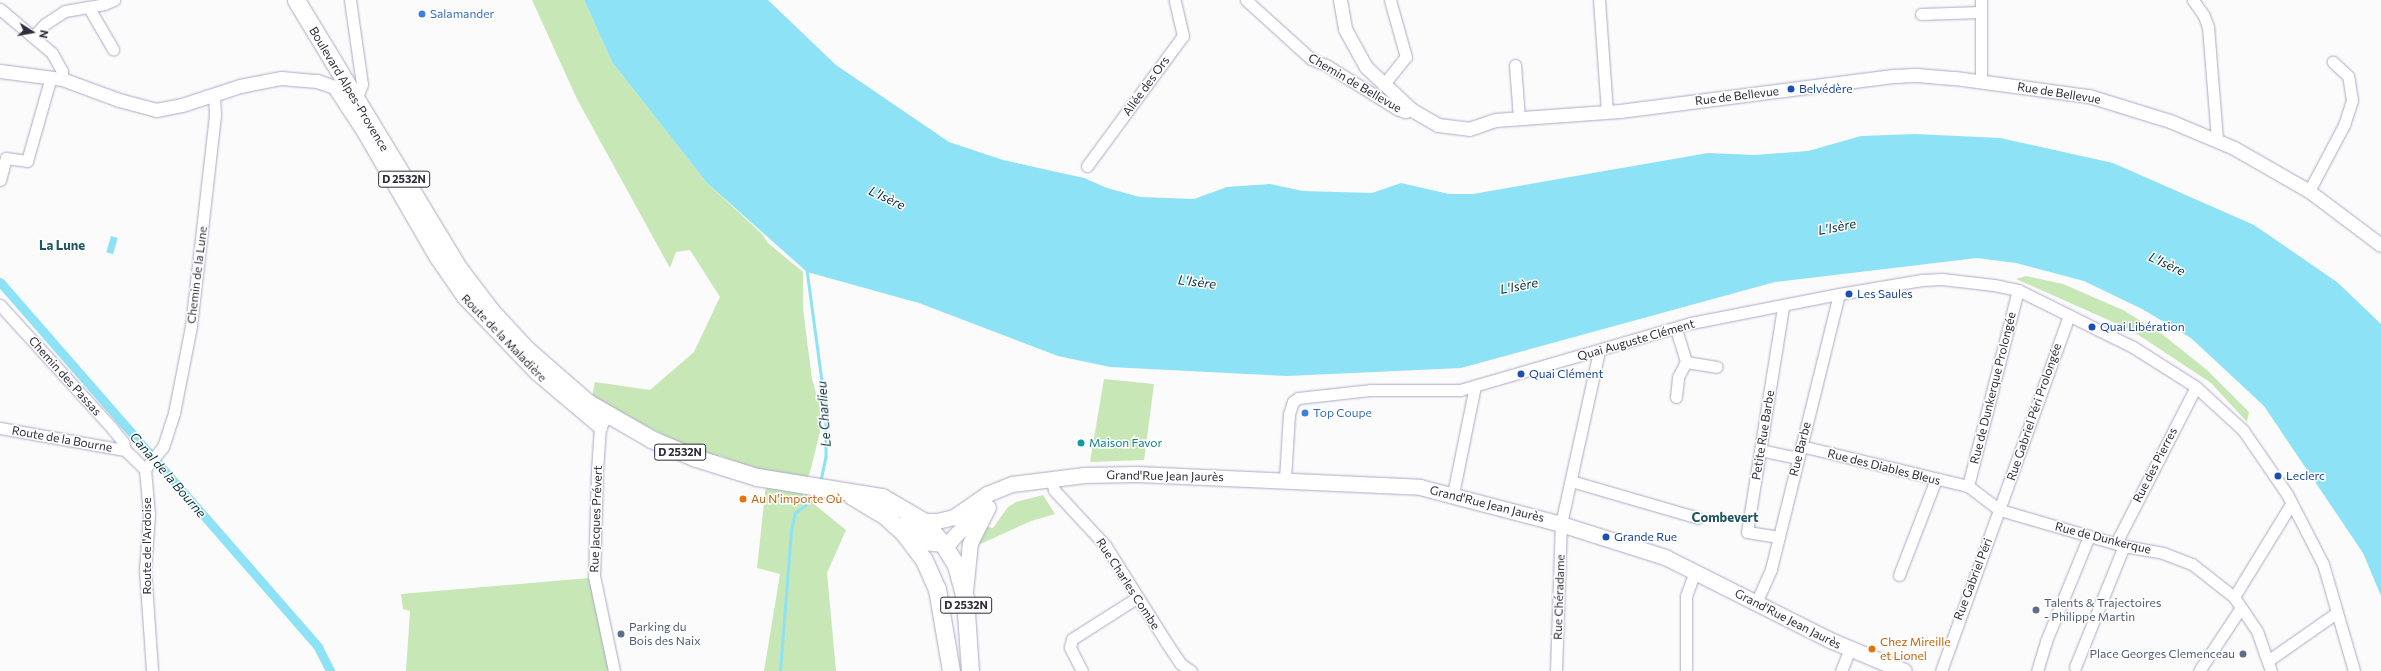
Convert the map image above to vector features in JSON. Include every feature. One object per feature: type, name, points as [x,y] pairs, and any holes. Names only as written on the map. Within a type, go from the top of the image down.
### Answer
[{"type":"main road","name":"Boulevard Alpes-Provence","points":[[296,0],[443,244],[477,293],[544,367],[604,421],[696,458],[783,482],[828,489]]},
{"type":"main road","name":"Grand'Rue Jean Jaurès","points":[[1045,480],[1137,474],[1285,479],[1420,487],[1452,494],[1635,545],[1695,571],[1850,650],[1904,671]]},
{"type":"main road","points":[[943,544],[950,541],[973,516],[1004,495],[1045,480]]},
{"type":"main road","points":[[923,521],[947,520],[987,494],[1012,484],[1045,480]]},
{"type":"main road","name":"D 2532N","points":[[828,489],[882,497],[923,521],[943,544],[956,565],[965,598],[970,671]]},
{"type":"main road","name":"D 2532N","points":[[828,489],[864,502],[884,515],[902,522],[924,542],[943,544]]},
{"type":"main road","points":[[965,598],[970,543],[990,504]]},
{"type":"main road","name":"D 2532N","points":[[884,515],[915,547],[930,572],[942,608],[951,671]]},
{"type":"street","points":[[33,37],[45,24],[65,11],[89,8],[114,0]]},
{"type":"street","points":[[350,0],[362,84],[359,92],[353,96]]},
{"type":"street","name":"Allée des Ors","points":[[1087,166],[1183,36],[1175,0]]},
{"type":"street","name":"Chemin de Bellevue","points":[[1246,0],[1310,59],[1326,65],[1397,109],[1405,112],[1412,110]]},
{"type":"street","name":"Rue de Bellevue","points":[[1340,0],[1345,28],[1350,42],[1366,67],[1383,85],[1412,110],[1438,126],[1460,129],[1478,127],[1495,120],[1607,112],[1910,75],[1981,81],[2101,99],[2170,121],[2217,140],[2309,191],[2381,245]]},
{"type":"street","points":[[1383,85],[1406,57],[1390,0]]},
{"type":"street","points":[[1599,0],[1607,112]]},
{"type":"street","points":[[1981,0],[1981,81]]},
{"type":"street","points":[[2193,0],[2204,16],[2208,27],[2217,140]]},
{"type":"street","points":[[89,8],[113,49]]},
{"type":"street","points":[[0,9],[52,53],[62,71],[56,78],[26,161],[6,158],[0,180]]},
{"type":"street","points":[[1921,14],[1981,12]]},
{"type":"street","points":[[2309,191],[2344,125],[2352,100],[2348,76],[2333,62]]},
{"type":"street","points":[[1515,65],[1519,118]]},
{"type":"street","name":"Route de la Maladière","points":[[0,71],[56,78],[119,100],[156,110],[182,106],[240,86],[280,78],[317,81],[334,87],[364,133],[435,256],[464,298],[536,374],[604,421]]},
{"type":"street","name":"Chemin de la Lune","points":[[145,469],[161,452],[174,413],[191,326],[215,114],[214,95]]},
{"type":"street","name":"Quai Auguste Clément","points":[[1285,479],[1289,414],[1293,402],[1298,398],[1370,390],[1460,390],[1676,329],[1691,323],[1838,294],[1942,279],[2018,290],[2133,347],[2196,387],[2243,430],[2274,474],[2323,564],[2354,671]]},
{"type":"street","name":"Rue de Dunkerque Prolongée","points":[[1968,486],[2018,290]]},
{"type":"street","name":"Rue Barbe","points":[[1756,603],[1771,569],[1838,294]]},
{"type":"street","name":"Chemin des Passas","points":[[0,305],[111,427],[123,442],[125,450],[145,469]]},
{"type":"street","name":"Petite Rue Barbe","points":[[1779,538],[1747,532],[1783,306]]},
{"type":"street","name":"Rue Gabriel Péri Prolongée","points":[[2000,510],[2026,427],[2068,315]]},
{"type":"street","points":[[1676,329],[1686,362],[1678,376],[1676,397]]},
{"type":"street","name":"Rue Chéradame","points":[[1556,671],[1561,524],[1599,351]]},
{"type":"street","points":[[1686,362],[1717,367]]},
{"type":"street","points":[[1452,494],[1475,386]]},
{"type":"street","name":"Rue des Pierres","points":[[2075,667],[2120,544],[2196,387]]},
{"type":"street","name":"Rue Jacques Prévert","points":[[604,421],[594,576],[614,671]]},
{"type":"street","name":"Route de la Bourne","points":[[0,428],[125,450]]},
{"type":"street","name":"Rue des Diables Bleus","points":[[1801,446],[1968,486]]},
{"type":"street","points":[[1760,450],[1798,458]]},
{"type":"street","name":"Route de l'Ardoise","points":[[145,469],[149,515],[145,570],[152,671]]},
{"type":"street","points":[[1899,575],[1936,479]]},
{"type":"street","name":"Rue Charles Combe","points":[[1045,480],[1105,545],[1170,648],[1181,664],[1191,671]]},
{"type":"street","points":[[1571,481],[1698,518]]},
{"type":"street","name":"Rue de Dunkerque","points":[[1968,486],[2000,510],[2089,536],[2163,553],[2192,564],[2234,598]]},
{"type":"street","points":[[2272,671],[2257,631],[2240,609],[2234,598],[2291,504]]},
{"type":"street","name":"Rue Gabriel Péri","points":[[1941,671],[2000,510]]},
{"type":"street","points":[[2037,671],[2046,641],[2089,536]]},
{"type":"street","points":[[1686,671],[1686,596],[1695,571]]},
{"type":"street","points":[[1082,671],[1070,647],[1072,639],[1138,597]]},
{"type":"street","points":[[2199,671],[2240,609]]},
{"type":"street","points":[[2269,660],[2336,613]]},
{"type":"street","points":[[1841,671],[1850,650]]},
{"type":"green space","points":[[532,0],[584,0],[612,62],[707,183],[762,234],[768,243],[803,272],[803,309],[812,379],[820,407],[820,432],[810,472],[801,494],[821,497],[814,504],[846,530],[827,573],[836,671],[764,671],[780,574],[757,568],[767,475],[719,455],[717,458],[677,442],[592,397],[595,382],[650,390],[694,352],[720,297],[690,250],[676,252],[670,268],[577,99]]},
{"type":"green space","points":[[2026,276],[2063,284],[2123,310],[2162,334],[2207,370],[2249,412],[2247,422],[2211,383],[2131,330],[2016,279]]},
{"type":"green space","points":[[1104,379],[1154,384],[1144,460],[1090,462]]},
{"type":"green space","points":[[1043,495],[1055,514],[1031,521],[978,545],[983,526],[993,528],[1008,507],[1016,502]]},
{"type":"green space","points":[[589,578],[609,671],[406,671],[410,611],[403,609],[401,594]]},
{"type":"water","name":"L'Isère","points":[[584,0],[768,0],[836,65],[949,142],[1003,160],[1084,178],[1107,188],[1140,197],[1194,199],[1227,187],[1270,184],[1303,191],[1372,193],[1401,183],[1449,194],[1473,194],[1708,153],[1755,155],[1808,151],[1861,136],[1915,134],[2000,138],[2113,163],[2254,225],[2337,282],[2381,324],[2381,596],[2363,553],[2264,406],[2191,338],[2142,309],[2084,281],[2016,263],[1977,258],[1775,282],[1461,368],[1287,376],[1110,367],[1058,356],[919,303],[807,272],[707,183],[612,62]]},
{"type":"water","points":[[111,236],[118,238],[113,254],[106,252]]},
{"type":"waterway","name":"Le Charlieu","points":[[807,270],[826,411],[826,457],[821,481]]},
{"type":"waterway","name":"Canal de la Bourne","points":[[0,282],[318,647],[330,671]]},
{"type":"waterway","name":"Le Charlieu","points":[[780,671],[791,530],[795,513],[811,501],[817,493]]},
{"type":"place","name":"Salamander","points":[[422,14]]},
{"type":"place","name":"Belvédère","points":[[1791,89]]},
{"type":"place","name":"Les Saules","points":[[1849,294]]},
{"type":"place","name":"Quai Libération","points":[[2092,327]]},
{"type":"place","name":"Quai Clément","points":[[1521,374]]},
{"type":"place","name":"Top Coupe","points":[[1305,413]]},
{"type":"place","name":"Maison Favor","points":[[1081,443]]},
{"type":"place","name":"Leclerc","points":[[2278,476]]},
{"type":"place","name":"Au N'importe Où","points":[[743,499]]},
{"type":"place","name":"Grande Rue","points":[[1606,537]]},
{"type":"place","name":"Talents & Trajectoires - Philippe Martin","points":[[2036,610]]},
{"type":"place","name":"Parking du Bois des Naix","points":[[621,634]]},
{"type":"place","name":"Chez Mireille et Lionel","points":[[1872,649]]},
{"type":"place","name":"Place Georges Clemenceau","points":[[2243,654]]},
{"type":"district","name":"La Lune","points":[[62,245]]},
{"type":"district","name":"Combevert","points":[[1725,517]]}]
